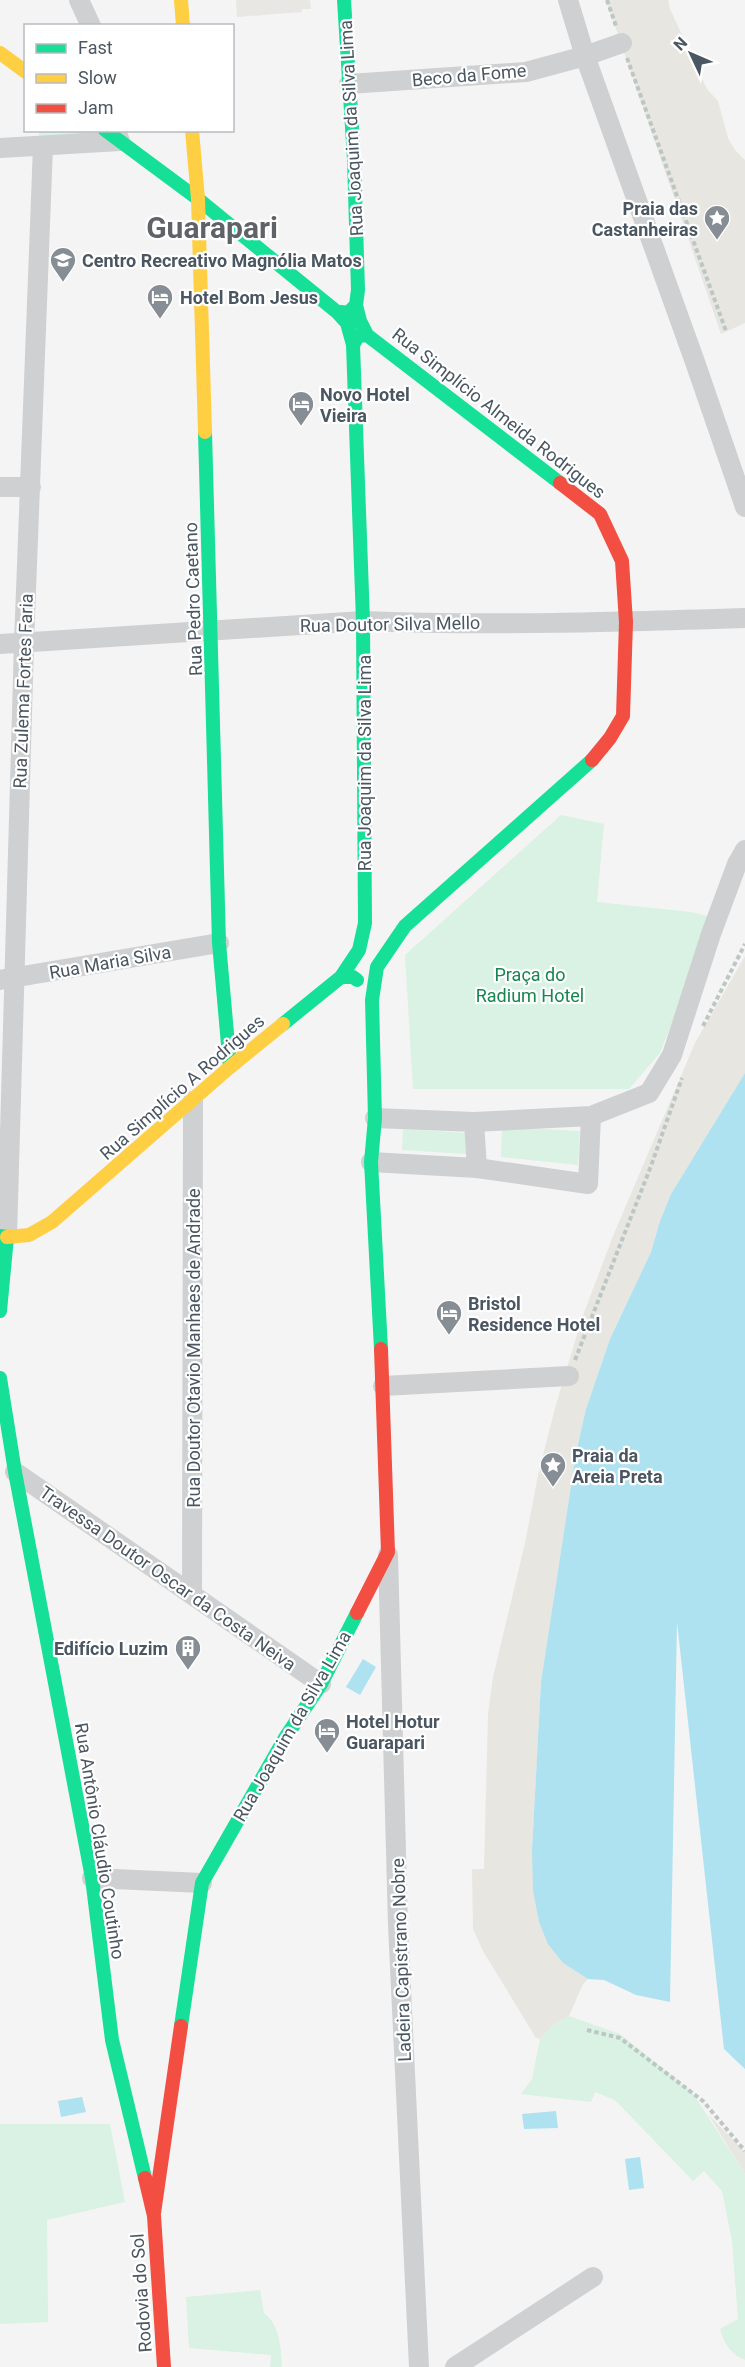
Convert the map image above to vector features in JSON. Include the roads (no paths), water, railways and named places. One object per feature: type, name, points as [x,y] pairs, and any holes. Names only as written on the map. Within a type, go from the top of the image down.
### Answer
[{"type":"street","points":[[79,0],[90,24]]},
{"type":"street","points":[[181,0],[183,24]]},
{"type":"street","name":"Rua Joaquim da Silva Lima","points":[[344,0],[354,159],[358,290],[356,305]]},
{"type":"street","points":[[568,0],[585,56],[745,507]]},
{"type":"street","name":"Beco da Fome","points":[[349,84],[526,72],[622,43]]},
{"type":"street","points":[[0,53],[24,71]]},
{"type":"street","name":"Rua Pedro Caetano","points":[[192,132],[198,199],[212,631],[219,943],[230,1067]]},
{"type":"street","points":[[0,148],[43,146],[114,134],[337,312],[347,324],[353,345]]},
{"type":"street","name":"Rua Zulema Fortes Faria","points":[[4,1236],[7,979],[31,486],[43,146]]},
{"type":"street","points":[[337,312],[348,313],[356,305]]},
{"type":"street","name":"Rua Simplício Almeida Rodrigues","points":[[356,305],[367,335],[600,514],[622,561],[626,622],[622,716],[610,738],[592,760],[405,926]]},
{"type":"street","points":[[353,345],[358,336],[367,335]]},
{"type":"street","name":"Rua Joaquim da Silva Lima","points":[[341,977],[375,930],[353,345]]},
{"type":"street","points":[[0,487],[31,486]]},
{"type":"street","name":"Rua Doutor Silva Mello","points":[[0,644],[363,621],[410,623],[626,622],[745,618]]},
{"type":"street","points":[[375,1118],[474,1122],[591,1116],[649,1092],[672,1055],[711,934],[737,864],[745,850]]},
{"type":"street","points":[[375,930],[405,926]]},
{"type":"street","name":"Rua Joaquim da Silva Lima","points":[[154,2216],[202,1883],[280,1747],[321,1684],[388,1552],[383,1386],[371,1162],[375,1118],[372,1000],[377,967],[405,926]]},
{"type":"street","name":"Rua Maria Silva","points":[[7,979],[219,943]]},
{"type":"street","points":[[341,977],[353,977],[364,985],[372,1000]]},
{"type":"street","name":"Rua Simplício A Rodrigues","points":[[4,1236],[29,1235],[52,1222],[230,1067],[341,977]]},
{"type":"street","name":"Rua Doutor Otavio Manhaes de Andrade","points":[[192,1594],[193,1101]]},
{"type":"street","points":[[371,1162],[477,1168],[588,1184],[591,1116]]},
{"type":"street","points":[[474,1122],[477,1168]]},
{"type":"street","points":[[0,1311],[4,1236]]},
{"type":"street","points":[[383,1386],[569,1376]]},
{"type":"street","name":"Rua Antônio Cláudio Coutinho","points":[[0,1378],[8,1470],[92,1878],[112,2040],[154,2216]]},
{"type":"street","name":"Travessa Doutor Oscar da Costa Neiva","points":[[8,1470],[321,1684]]},
{"type":"street","name":"Ladeira Capistrano Nobre","points":[[388,1552],[398,1925],[419,2367]]},
{"type":"street","points":[[92,1878],[202,1883]]},
{"type":"street","name":"Rodovia do Sol","points":[[154,2216],[164,2367]]},
{"type":"street","points":[[455,2367],[592,2277]]},
{"type":"water","points":[[745,1073],[745,2069],[724,2049],[677,1622],[670,2002],[636,1995],[604,1980],[588,1979],[563,1963],[548,1944],[539,1922],[533,1890],[532,1850],[541,1682],[576,1453],[586,1409],[610,1339],[651,1252],[671,1194]]},
{"type":"water","points":[[363,1659],[376,1667],[360,1695],[346,1687]]},
{"type":"water","points":[[82,2097],[86,2112],[61,2117],[58,2101]]},
{"type":"water","points":[[556,2111],[558,2128],[524,2129],[522,2114]]},
{"type":"water","points":[[640,2157],[644,2188],[629,2190],[625,2159]]},
{"type":"place","name":"Praia das Castanheiras","points":[[717,241]]},
{"type":"place","name":"Centro Recreativo Magnólia Matos","points":[[63,283]]},
{"type":"place","name":"Hotel Bom Jesus","points":[[160,320]]},
{"type":"place","name":"Novo Hotel Vieira","points":[[301,427]]},
{"type":"place","name":"Bristol Residence Hotel","points":[[449,1336]]},
{"type":"place","name":"Praia da Areia Preta","points":[[553,1488]]},
{"type":"place","name":"Edifício Luzim","points":[[188,1671]]},
{"type":"place","name":"Hotel Hotur Guarapari","points":[[327,1754]]},
{"type":"district","name":"Guarapari","points":[[212,227]]},
{"type":"park label","name":"Praça do Radium Hotel","points":[[530,984]]}]
